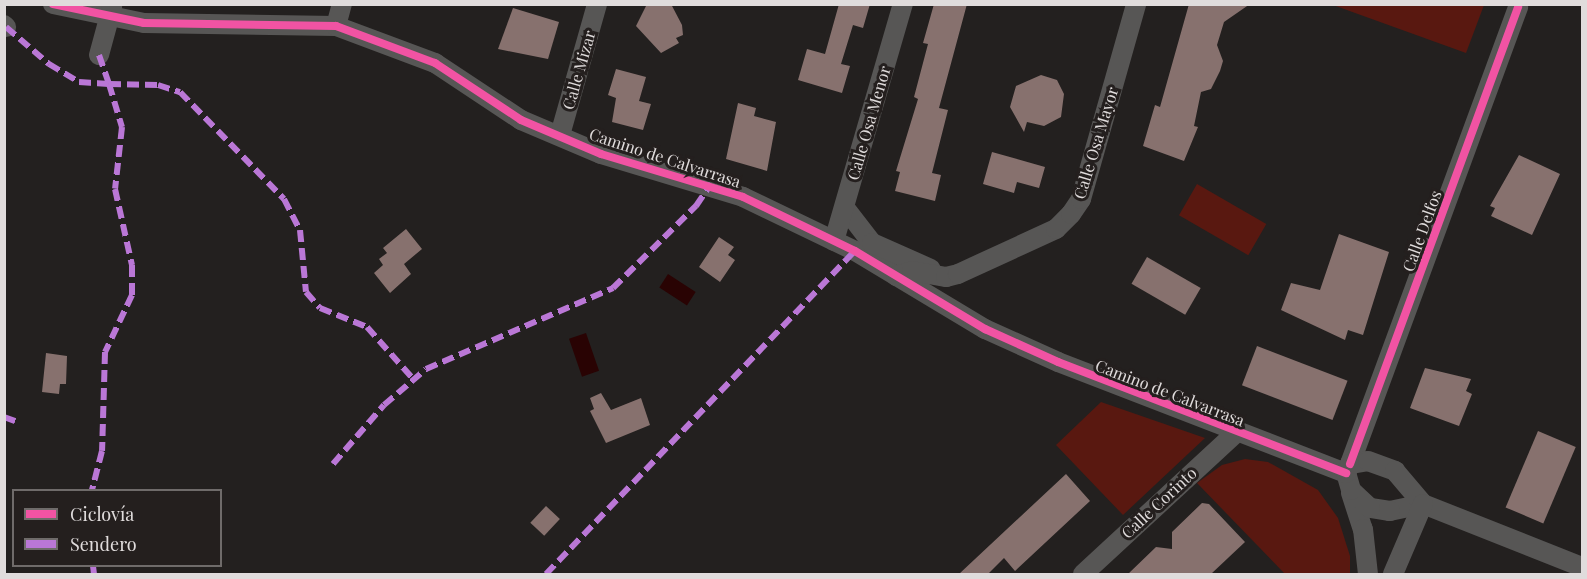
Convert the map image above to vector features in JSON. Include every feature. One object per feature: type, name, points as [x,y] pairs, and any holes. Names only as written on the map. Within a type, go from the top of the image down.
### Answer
[{"type":"street","name":"Camino de Calvarrasa","points":[[53,4],[111,11],[144,23],[336,26],[435,63],[521,120],[601,154],[711,184],[834,241],[869,250],[890,273],[985,329],[1125,392],[1349,476]]},
{"type":"street","points":[[336,26],[342,4]]},
{"type":"street","name":"Calle Mizar","points":[[560,135],[597,4]]},
{"type":"street","name":"Calle Osa Menor","points":[[834,241],[903,4]]},
{"type":"street","name":"Calle Osa Mayor","points":[[946,277],[1056,228],[1071,214],[1081,199],[1136,4]]},
{"type":"street","name":"Calle Delfos","points":[[1349,476],[1518,7]]},
{"type":"street","points":[[99,55],[111,11]]},
{"type":"street","points":[[845,208],[869,250],[907,258],[946,277]]},
{"type":"street","points":[[890,273],[907,258]]},
{"type":"street","points":[[890,273],[912,271],[946,277]]},
{"type":"street","name":"Calle Corinto","points":[[1083,574],[1236,433]]},
{"type":"street","points":[[1349,476],[1368,461],[1395,471],[1423,504],[1582,567]]},
{"type":"street","points":[[1349,476],[1370,508],[1403,508],[1423,504]]},
{"type":"street","points":[[1349,476],[1363,529],[1368,574]]},
{"type":"street","points":[[1403,508],[1410,496],[1409,486]]},
{"type":"street","points":[[1393,574],[1423,504]]},
{"type":"shaded area","points":[[1484,4],[1466,53],[1333,5]]},
{"type":"shaded area","points":[[1197,184],[1266,224],[1248,255],[1179,215]]},
{"type":"shaded area","points":[[668,274],[696,292],[687,305],[659,287]]},
{"type":"shaded area","points":[[586,333],[599,371],[582,377],[569,339]]},
{"type":"shaded area","points":[[1101,402],[1205,438],[1123,515],[1056,445]]},
{"type":"shaded area","points":[[1245,459],[1268,462],[1318,490],[1338,518],[1350,556],[1350,574],[1285,574],[1197,483],[1222,465]]},
{"type":"building","points":[[647,4],[671,4],[682,25],[683,35],[676,38],[679,43],[661,53],[636,26]]},
{"type":"building","points":[[839,4],[870,4],[863,28],[853,25],[841,64],[850,66],[842,93],[798,80],[807,49],[825,54]]},
{"type":"building","points":[[934,4],[967,4],[939,108],[948,110],[932,173],[941,175],[935,201],[895,191],[900,172],[896,171],[918,99],[914,97],[928,44],[923,43]]},
{"type":"building","points":[[1189,4],[1250,4],[1224,22],[1217,45],[1223,61],[1211,89],[1201,92],[1194,126],[1198,127],[1184,161],[1143,146],[1155,105],[1160,107]]},
{"type":"building","points":[[513,8],[559,22],[548,59],[498,49]]},
{"type":"building","points":[[616,69],[646,77],[639,101],[651,104],[643,130],[612,122],[616,98],[608,95]]},
{"type":"building","points":[[1041,75],[1057,80],[1064,94],[1061,117],[1044,126],[1027,122],[1024,132],[1010,107],[1016,86]]},
{"type":"building","points":[[738,103],[756,108],[754,116],[776,122],[767,171],[726,159]]},
{"type":"building","points":[[992,152],[1045,167],[1039,188],[1017,182],[1014,193],[983,184]]},
{"type":"building","points":[[1519,155],[1560,174],[1532,235],[1491,216],[1495,208],[1490,206]]},
{"type":"building","points":[[406,229],[422,249],[404,264],[411,274],[390,293],[374,273],[383,265],[379,259],[387,253],[383,248]]},
{"type":"building","points":[[1339,234],[1389,252],[1363,335],[1348,330],[1345,340],[1281,310],[1291,283],[1320,290]]},
{"type":"building","points":[[719,237],[734,247],[728,255],[735,260],[720,282],[699,267]]},
{"type":"building","points":[[1147,257],[1201,288],[1185,315],[1132,284]]},
{"type":"building","points":[[1257,346],[1348,381],[1333,420],[1242,385]]},
{"type":"building","points":[[46,353],[67,356],[66,384],[60,384],[59,394],[42,392]]},
{"type":"building","points":[[1425,368],[1471,379],[1466,391],[1472,394],[1459,426],[1410,408]]},
{"type":"building","points":[[601,393],[611,410],[641,398],[650,425],[606,443],[590,411],[594,409],[590,398]]},
{"type":"building","points":[[1538,431],[1576,447],[1543,523],[1506,507]]},
{"type":"building","points":[[1066,474],[1090,501],[1015,571],[1004,558],[988,574],[959,574]]},
{"type":"building","points":[[1202,503],[1209,504],[1245,542],[1211,574],[1128,574],[1156,547],[1172,549],[1172,532]]},
{"type":"building","points":[[546,506],[560,519],[544,536],[530,523]]},
{"type":"marked path","points":[[6,27],[49,64],[79,82],[109,84],[122,127],[115,189],[132,265],[132,295],[105,352],[102,451],[92,489]]},
{"type":"marked path","points":[[99,55],[109,84],[158,85],[180,92],[284,199],[300,230],[306,292],[320,308],[367,327],[414,380]]},
{"type":"marked path","points":[[333,464],[384,405],[426,369],[613,288],[696,206],[711,184]]},
{"type":"marked path","points":[[546,574],[855,251]]},
{"type":"marked path","points":[[4,417],[15,421]]},
{"type":"marked path","points":[[93,567],[94,574]]},
{"type":"cycle path","points":[[53,4],[144,23],[336,26],[435,63],[521,120],[601,154],[743,197],[855,251],[985,329],[1058,362],[1346,473]]},
{"type":"cycle path","points":[[1350,464],[1518,7]]}]
